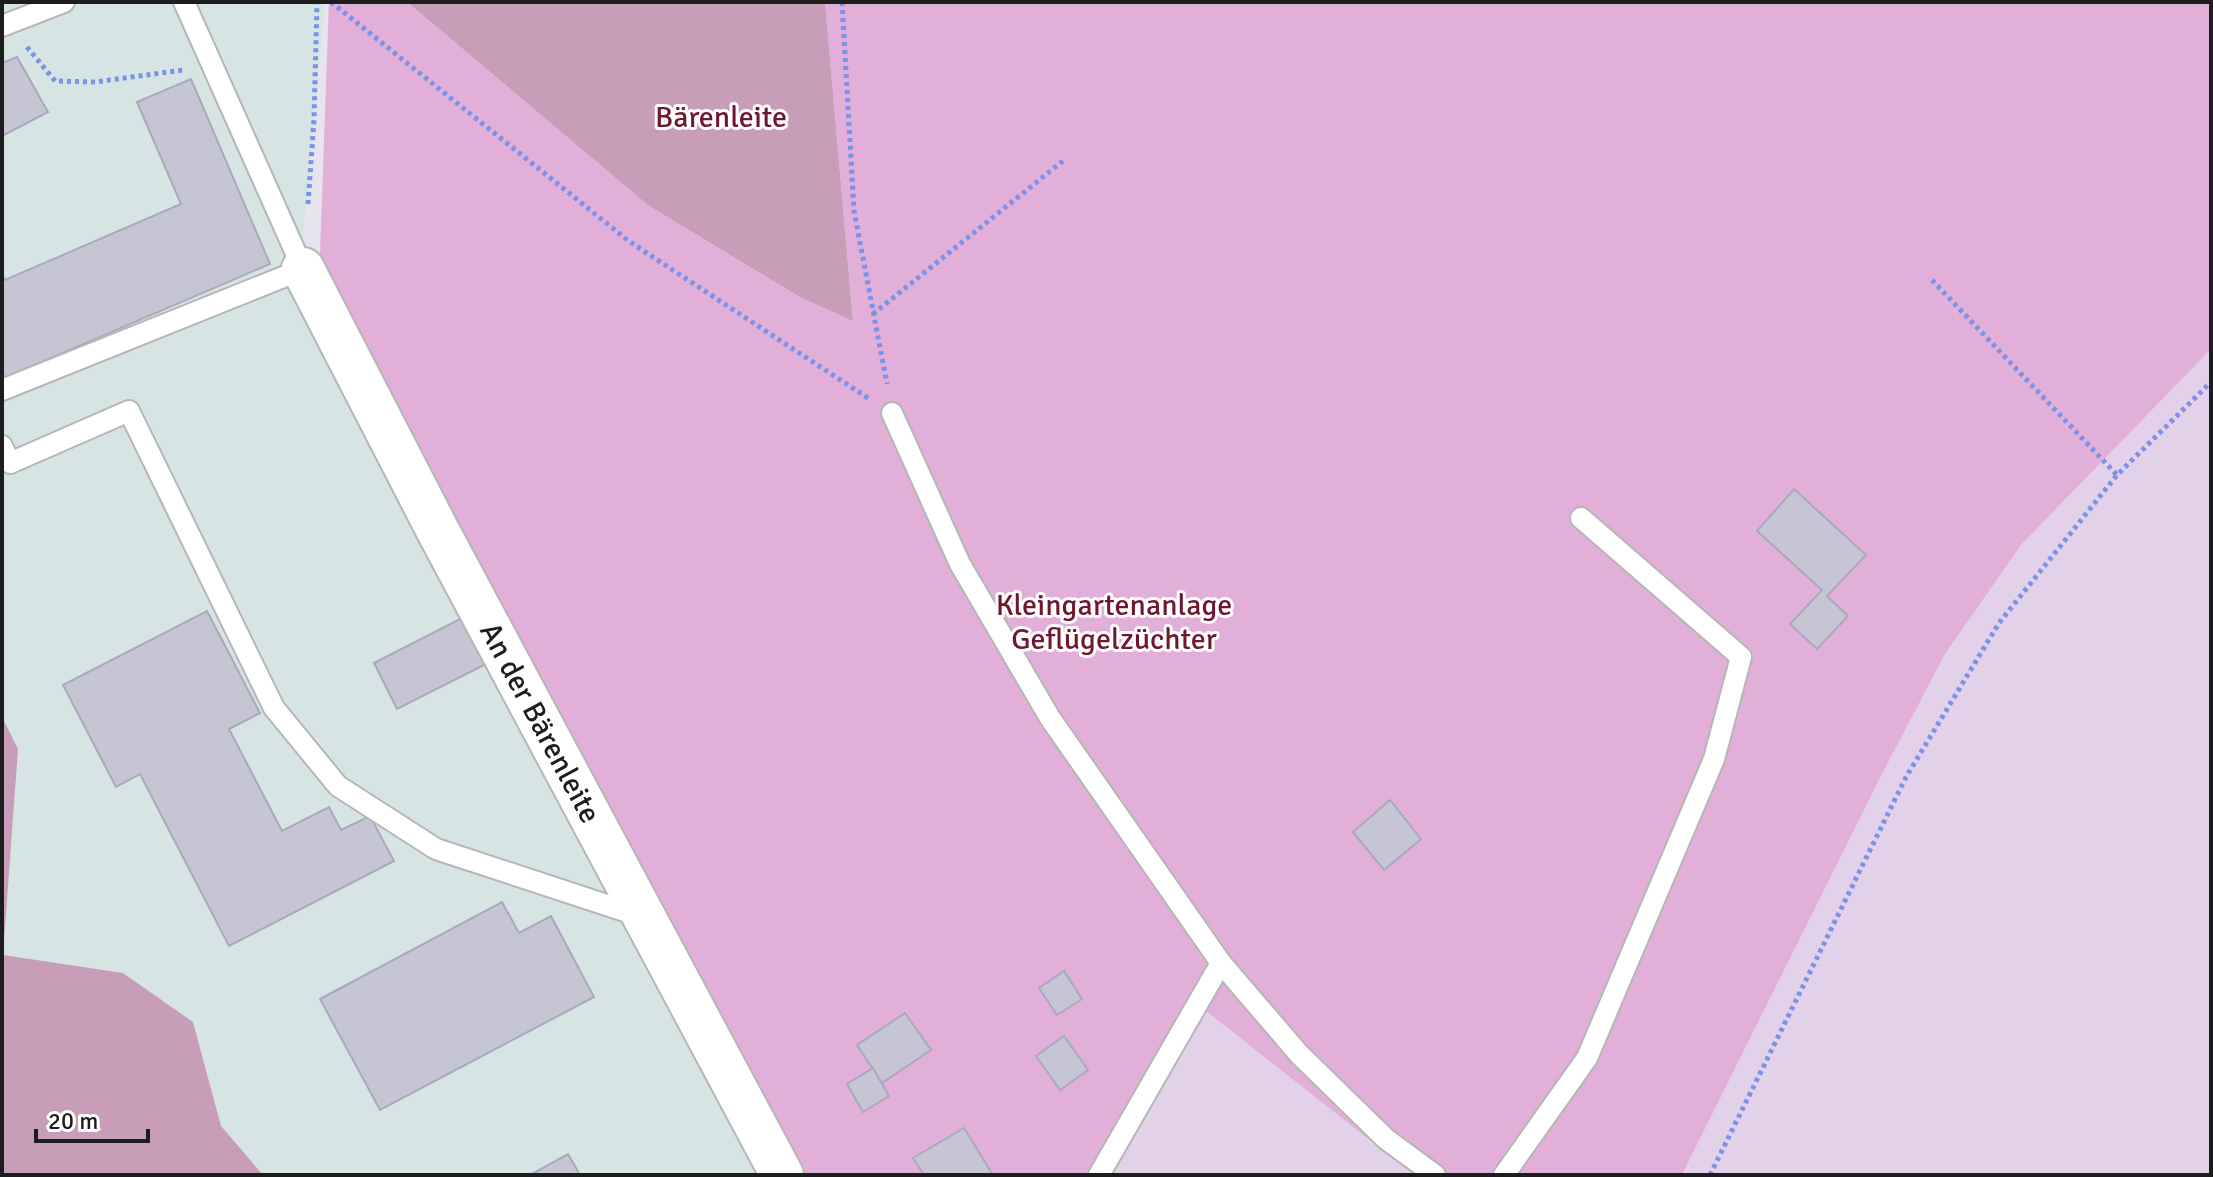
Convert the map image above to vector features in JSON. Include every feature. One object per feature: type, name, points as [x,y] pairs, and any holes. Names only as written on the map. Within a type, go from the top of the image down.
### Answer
[{"type":"street","name":"An der Bärenleite","points":[[303,269],[438,531],[782,1175]]},
{"type":"lane","points":[[2,26],[64,2]]},
{"type":"lane","points":[[2,390],[303,269],[184,2]]},
{"type":"lane","points":[[2,446],[10,463],[129,411],[274,708],[338,786],[436,849],[644,917]]},
{"type":"lane","points":[[892,413],[960,564],[1050,718],[1221,963],[1299,1054],[1386,1139],[1435,1175]]},
{"type":"lane","points":[[1504,1175],[1587,1058],[1714,759],[1741,657],[1581,518]]},
{"type":"lane","points":[[1099,1175],[1221,963]]},
{"type":"path","points":[[307,209],[314,120],[317,2]]},
{"type":"path","points":[[331,2],[630,242],[892,413]]},
{"type":"path","points":[[842,2],[854,211],[892,413]]},
{"type":"path","points":[[16,42],[31,49],[55,81],[95,82],[212,66]]},
{"type":"path","points":[[873,314],[1064,160]]},
{"type":"path","points":[[1932,280],[2117,475]]},
{"type":"path","points":[[1710,1175],[1906,777],[1999,623],[2117,475],[2211,382]]},
{"type":"shaded area","points":[[2,2],[325,2],[298,293],[765,1175],[263,1175],[221,1126],[193,1022],[123,973],[3,955],[18,750],[2,717]]},
{"type":"shaded area","points":[[2211,349],[2211,1175],[1682,1175],[1945,654],[2021,545]]},
{"type":"shaded area","points":[[1206,1011],[1414,1175],[1112,1175]]},
{"type":"green space","name":"Kleingartenanlage Geflügelzüchter","points":[[329,2],[407,2],[649,206],[798,296],[853,320],[825,2],[2211,2],[2211,349],[2021,545],[1945,654],[1682,1175],[1414,1175],[1206,1011],[1112,1175],[793,1175],[319,282]]},
{"type":"green space","name":"Bärenleite","points":[[407,2],[825,2],[853,321],[798,296],[649,206]]},
{"type":"green space","points":[[2,717],[18,749],[3,955],[123,973],[193,1022],[221,1126],[263,1175],[2,1175]]},
{"type":"building","points":[[17,57],[48,112],[2,136],[2,63]]},
{"type":"building","points":[[191,79],[270,264],[2,379],[2,274],[5,280],[181,204],[137,102]]},
{"type":"building","points":[[1794,489],[1866,555],[1827,596],[1848,616],[1817,649],[1790,624],[1822,590],[1757,531]]},
{"type":"building","points":[[207,611],[260,713],[229,729],[282,831],[329,807],[341,830],[370,816],[394,861],[229,946],[140,774],[116,787],[63,685]]},
{"type":"building","points":[[462,618],[486,664],[397,709],[374,663]]},
{"type":"building","points":[[1390,800],[1421,839],[1384,870],[1353,832]]},
{"type":"building","points":[[502,902],[519,933],[551,916],[594,997],[380,1110],[320,999]]},
{"type":"building","points":[[1064,971],[1082,999],[1057,1015],[1039,988]]},
{"type":"building","points":[[905,1013],[931,1050],[882,1083],[857,1045]]},
{"type":"building","points":[[1064,1036],[1088,1070],[1060,1090],[1036,1056]]},
{"type":"building","points":[[873,1068],[889,1096],[863,1112],[847,1084]]},
{"type":"building","points":[[964,1128],[993,1175],[924,1175],[913,1158]]},
{"type":"building","points":[[568,1154],[580,1175],[530,1175]]}]
